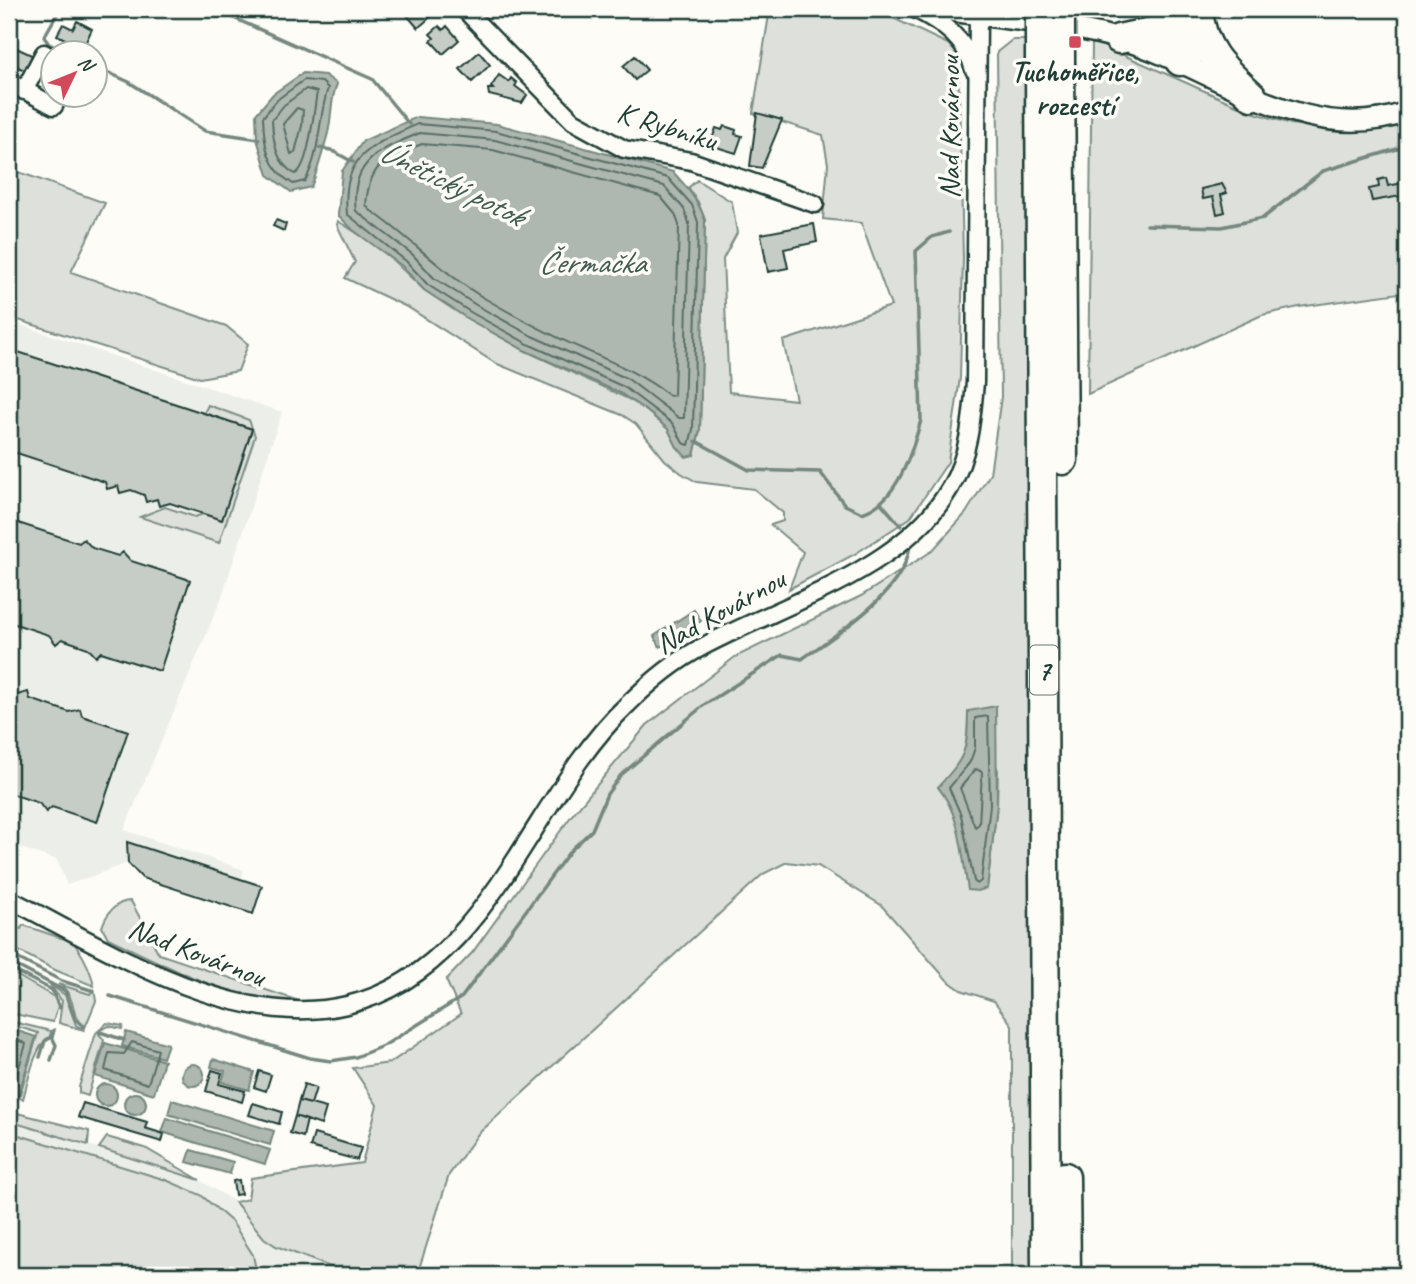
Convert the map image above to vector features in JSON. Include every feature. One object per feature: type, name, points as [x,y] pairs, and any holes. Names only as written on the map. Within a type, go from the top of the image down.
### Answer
[{"type":"highway","name":"7","points":[[1046,1275],[1050,15]]},
{"type":"highway","points":[[1119,39],[1156,31],[1191,15]]},
{"type":"highway","points":[[1180,61],[1195,48],[1191,15]]},
{"type":"highway","points":[[1191,15],[1217,63],[1252,96]]},
{"type":"highway","name":"7","points":[[1050,66],[1066,1275]]},
{"type":"street","name":"K Rybníku","points":[[464,9],[573,121],[624,149],[691,161],[815,204]]},
{"type":"street","points":[[915,9],[947,28],[962,44],[972,63],[978,86]]},
{"type":"street","points":[[939,9],[978,16],[1050,15],[1180,61],[1282,110],[1324,121],[1367,122],[1407,112]]},
{"type":"street","name":"Nad Kovárnou","points":[[9,899],[184,984],[269,1009],[314,1010],[347,1005],[388,991],[428,965],[478,911],[603,730],[624,707],[676,663],[702,647],[851,574],[897,546],[934,511],[950,488],[971,427],[975,382],[978,16]]},
{"type":"street","points":[[24,91],[38,64]]},
{"type":"street","points":[[9,82],[38,98]]},
{"type":"shaded area","points":[[770,9],[874,9],[948,44],[958,55],[963,258],[960,378],[948,462],[910,518],[855,554],[789,589],[803,552],[771,525],[783,521],[783,513],[754,489],[697,482],[665,460],[636,424],[622,415],[495,363],[409,308],[345,278],[355,262],[337,225],[338,221],[380,248],[424,290],[468,319],[524,350],[637,403],[668,429],[677,447],[694,455],[700,430],[705,220],[698,202],[688,188],[697,180],[732,202],[737,233],[723,259],[729,392],[796,400],[783,341],[891,306],[861,223],[823,219],[828,164],[823,135],[753,113]]},
{"type":"shaded area","points":[[1012,40],[1029,40],[1031,1275],[1012,1275],[1012,1025],[994,1001],[961,990],[947,980],[881,905],[818,866],[787,862],[763,874],[478,1134],[449,1175],[417,1275],[351,1275],[276,1246],[264,1238],[235,1202],[248,1199],[251,1178],[362,1163],[377,1105],[353,1068],[390,1063],[461,1014],[446,980],[472,953],[572,815],[647,725],[735,657],[861,596],[932,551],[966,513],[990,474],[1001,397],[997,52]],"holes":[[[968,711],[998,770],[997,805],[987,888],[949,800],[939,787],[960,761],[966,745]]]},
{"type":"shaded area","points":[[1092,41],[1252,112],[1291,124],[1322,128],[1392,124],[1407,119],[1407,292],[1299,307],[1262,315],[1088,394]]},
{"type":"shaded area","points":[[16,171],[105,203],[71,272],[226,326],[248,344],[238,371],[200,378],[9,317],[9,174]]},
{"type":"shaded area","points":[[9,321],[282,412],[221,599],[124,830],[244,870],[241,879],[262,886],[253,914],[142,878],[128,863],[67,885],[57,860],[9,844]]},
{"type":"shaded area","points":[[208,405],[249,420],[255,436],[219,543],[140,517],[165,507],[195,517],[203,514],[222,520],[252,429],[204,413]]},
{"type":"shaded area","points":[[131,901],[159,954],[299,1001],[273,999],[224,989],[177,971],[108,938],[102,927],[106,917],[116,906]]},
{"type":"shaded area","points":[[9,924],[21,929],[23,925],[61,938],[63,934],[69,938],[83,957],[94,986],[55,970],[9,946]]},
{"type":"shaded area","points":[[9,971],[54,997],[58,1006],[53,1022],[9,1013]]},
{"type":"shaded area","points":[[58,984],[90,994],[94,989],[96,1001],[84,1030],[59,1023],[62,1001],[50,985],[65,995],[76,1025],[83,1029],[85,1026],[77,1016],[68,993]]},
{"type":"shaded area","points":[[9,1021],[51,1031],[36,1055],[23,1099],[19,1098],[38,1033],[9,1024]]},
{"type":"shaded area","points":[[107,1023],[123,1026],[122,1029],[109,1026],[100,1030],[99,1034],[104,1040],[88,1096],[79,1093],[79,1087],[96,1033]]},
{"type":"shaded area","points":[[9,1111],[89,1131],[88,1145],[9,1121]]},
{"type":"shaded area","points":[[9,1121],[200,1180],[235,1202],[248,1200],[380,1275],[9,1275]]},
{"type":"shaded area","points":[[9,1132],[166,1180],[201,1195],[232,1222],[253,1255],[257,1275],[9,1275]]},
{"type":"shaded area","points":[[107,1137],[145,1148],[200,1180],[99,1148]]},
{"type":"water","points":[[303,73],[325,75],[337,84],[328,133],[311,187],[291,192],[268,175],[257,139],[256,114],[273,94]]},
{"type":"water","name":"Čermačka","points":[[417,117],[497,124],[673,172],[687,189],[705,220],[700,430],[694,455],[686,457],[677,447],[668,429],[620,393],[524,350],[468,319],[424,290],[402,266],[353,230],[338,215],[342,171],[363,141]]},
{"type":"water","points":[[694,610],[701,621],[660,647],[654,636]]},
{"type":"water","points":[[996,706],[997,805],[987,888],[968,890],[956,823],[946,798],[938,787],[963,753],[968,711]]},
{"type":"water","points":[[9,1028],[36,1037],[14,1109],[9,1107]]},
{"type":"water","points":[[126,1032],[168,1044],[163,1058],[122,1046]]},
{"type":"water","points":[[105,1043],[164,1061],[154,1094],[95,1076]]},
{"type":"water","points":[[213,1059],[254,1072],[249,1090],[222,1082],[225,1071],[211,1067]]},
{"type":"water","points":[[193,1064],[201,1067],[204,1075],[201,1083],[193,1086],[185,1083],[182,1075],[185,1067]]},
{"type":"water","points":[[106,1084],[114,1087],[117,1095],[114,1103],[106,1106],[98,1103],[95,1095],[98,1087]]},
{"type":"water","points":[[135,1093],[143,1096],[146,1104],[143,1112],[135,1115],[127,1112],[124,1104],[127,1096]]},
{"type":"water","points":[[172,1100],[274,1131],[270,1145],[168,1114]]},
{"type":"water","points":[[167,1118],[270,1150],[265,1164],[162,1132]]},
{"type":"water","points":[[191,1150],[233,1162],[230,1174],[187,1162]]},
{"type":"building","points":[[406,9],[431,9],[435,13],[418,28],[405,13]]},
{"type":"building","points":[[77,21],[92,29],[88,38],[63,38],[57,35],[63,24],[73,29]]},
{"type":"building","points":[[439,26],[443,30],[447,26],[459,40],[443,54],[431,41],[434,38],[430,34]]},
{"type":"building","points":[[10,45],[38,58],[31,73],[9,63]]},
{"type":"building","points":[[479,52],[490,65],[472,82],[460,69]]},
{"type":"building","points":[[635,56],[647,70],[635,80],[623,66]]},
{"type":"building","points":[[499,75],[509,82],[511,78],[517,83],[515,86],[527,95],[522,103],[489,95],[488,89],[493,89],[491,87]]},
{"type":"building","points":[[757,113],[782,120],[762,168],[750,166]]},
{"type":"building","points":[[724,126],[736,130],[735,134],[742,136],[736,153],[710,145],[716,128],[722,130]]},
{"type":"building","points":[[1386,178],[1388,186],[1407,182],[1407,195],[1372,201],[1369,189],[1379,187],[1378,180]]},
{"type":"building","points":[[1222,184],[1227,193],[1221,195],[1225,212],[1217,214],[1213,197],[1203,199],[1201,189]]},
{"type":"building","points":[[276,220],[286,224],[284,231],[273,226]]},
{"type":"building","points":[[814,224],[817,242],[784,249],[788,268],[768,272],[761,234]]},
{"type":"building","points":[[9,349],[252,429],[222,520],[170,503],[159,506],[157,499],[146,502],[144,495],[131,490],[120,493],[118,486],[107,489],[105,482],[17,453],[9,455]]},
{"type":"building","points":[[9,520],[79,543],[84,539],[92,548],[118,556],[123,552],[131,561],[190,580],[160,671],[101,652],[96,657],[88,648],[62,639],[56,644],[49,635],[9,622]]},
{"type":"building","points":[[9,692],[17,695],[28,692],[30,699],[69,712],[80,709],[82,716],[128,731],[97,822],[52,807],[46,812],[39,803],[9,793]]},
{"type":"building","points":[[127,842],[262,886],[253,914],[142,878],[128,863]]},
{"type":"building","points":[[212,1070],[222,1073],[219,1084],[245,1091],[242,1102],[206,1091]]},
{"type":"building","points":[[259,1071],[271,1075],[266,1091],[254,1087]]},
{"type":"building","points":[[304,1084],[316,1088],[311,1104],[299,1101]]},
{"type":"building","points":[[299,1101],[326,1108],[321,1125],[295,1116]]},
{"type":"building","points":[[83,1103],[147,1122],[145,1128],[164,1134],[162,1142],[78,1117]]},
{"type":"building","points":[[253,1103],[282,1112],[279,1124],[249,1115]]},
{"type":"building","points":[[295,1116],[307,1120],[303,1137],[290,1133]]},
{"type":"building","points":[[314,1134],[361,1148],[357,1160],[310,1147]]},
{"type":"building","points":[[239,1180],[241,1194],[235,1195],[233,1181]]},
{"type":"waterway","name":"Únětický potok","points":[[45,38],[60,9]]},
{"type":"waterway","points":[[213,9],[372,79],[409,124]]},
{"type":"waterway","name":"Únětický potok","points":[[108,72],[129,82],[205,131],[259,139]]},
{"type":"waterway","name":"Únětický potok","points":[[1147,225],[1222,227],[1263,218],[1323,171],[1407,146]]},
{"type":"waterway","name":"Únětický potok","points":[[319,148],[331,150],[353,162]]},
{"type":"waterway","name":"Únětický potok","points":[[696,441],[749,470],[820,472],[845,505],[862,513],[885,498],[908,461],[921,420],[916,251],[932,237],[949,232]]},
{"type":"waterway","points":[[882,504],[901,526]]},
{"type":"waterway","points":[[110,996],[310,1058],[331,1061],[356,1057],[385,1045],[462,997],[570,851],[592,830],[607,794],[621,775],[704,705],[782,655],[802,659],[851,624],[884,595],[896,579],[906,562],[910,544]]},
{"type":"waterway","points":[[9,954],[62,981],[94,991]]},
{"type":"waterway","points":[[9,962],[65,991],[75,1019],[84,1027]]},
{"type":"waterway","points":[[9,968],[52,990],[60,1008]]},
{"type":"waterway","points":[[51,1060],[56,1045],[52,1037],[54,1030]]},
{"type":"waterway","points":[[100,1032],[124,1040]]},
{"type":"waterway","points":[[40,1057],[45,1041],[52,1037]]},
{"type":"place","name":"Tuchoměřice, rozcestí","points":[[1075,42]]}]
